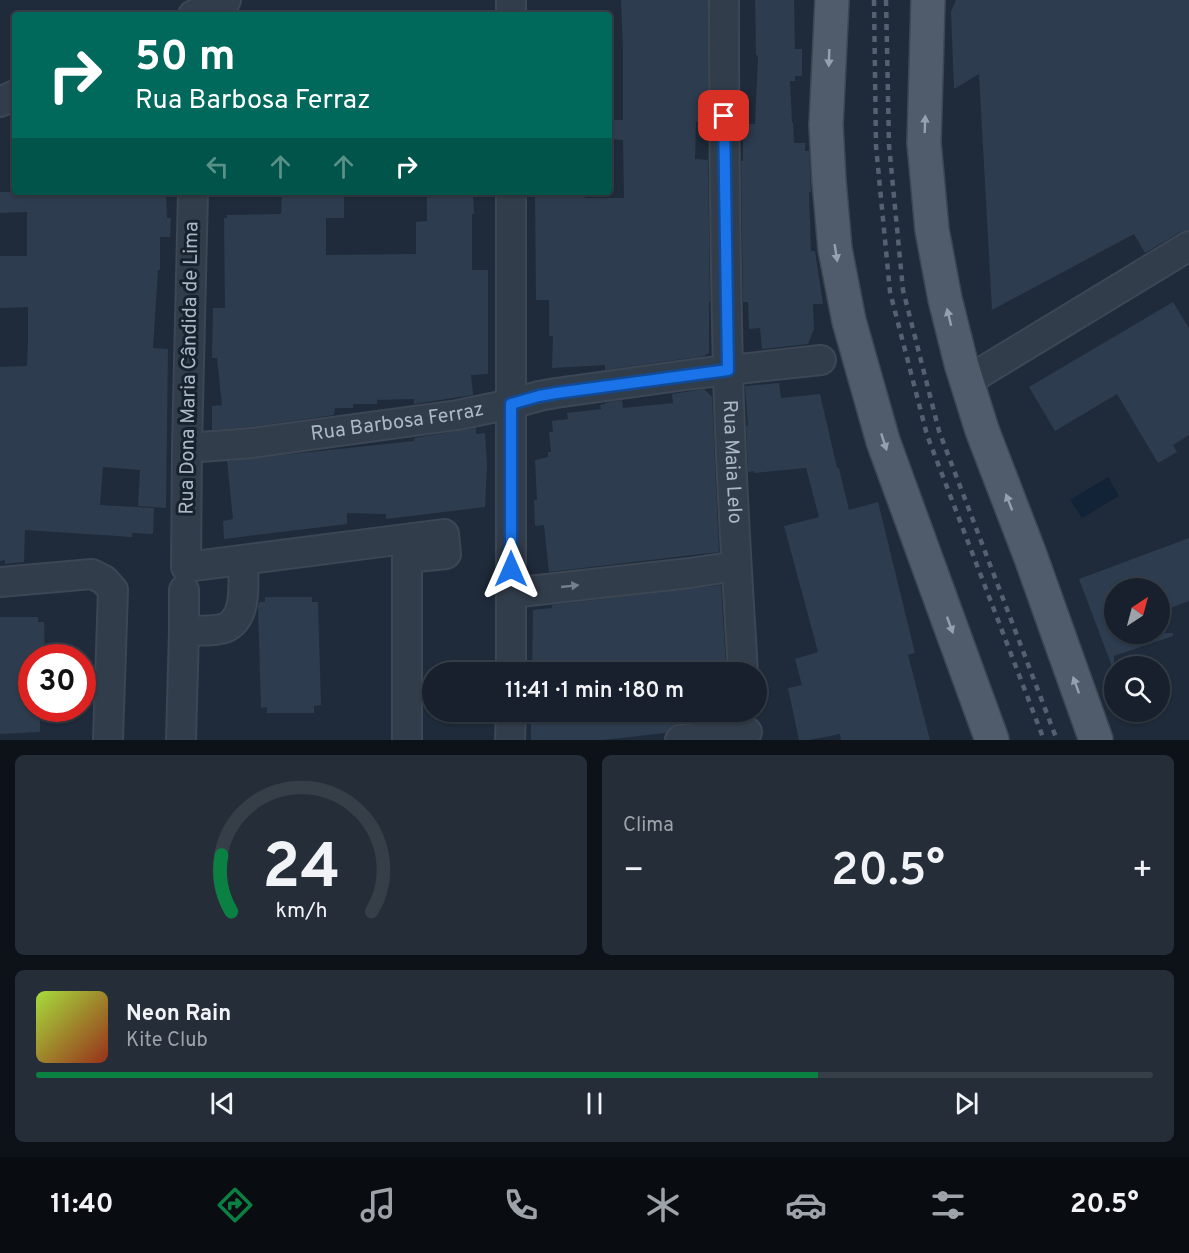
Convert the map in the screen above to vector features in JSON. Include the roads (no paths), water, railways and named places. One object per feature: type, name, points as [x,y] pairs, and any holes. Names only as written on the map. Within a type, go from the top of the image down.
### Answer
[{"type":"main road","points":[[832,0],[826,125],[835,249],[849,321],[883,441],[992,740]]},
{"type":"main road","points":[[929,0],[924,143],[932,230],[945,299],[961,363],[982,430],[1030,555],[1096,740]]},
{"type":"street","points":[[200,12],[226,0]]},
{"type":"street","name":"Rua Maia Lelo","points":[[724,0],[728,370],[742,662]]},
{"type":"street","name":"Rua Dona Maria Cândida de Lima","points":[[193,195],[186,567],[243,560]]},
{"type":"street","points":[[511,195],[511,662]]},
{"type":"street","points":[[967,381],[1189,246]]},
{"type":"street","name":"Rua Barbosa Ferraz","points":[[187,448],[252,443],[458,415],[556,393],[821,360]]},
{"type":"street","points":[[184,631],[227,627],[238,616],[243,601],[243,560],[444,534],[446,554],[407,558],[407,740]]},
{"type":"street","points":[[511,593],[736,566]]},
{"type":"street","points":[[0,582],[92,574],[104,580],[113,590],[108,740]]},
{"type":"street","points":[[181,740],[184,590]]},
{"type":"street","points":[[510,740],[511,722]]},
{"type":"street","points":[[680,740],[747,728]]},
{"type":"water","points":[[1108,477],[1119,496],[1082,518],[1070,500]]},
{"type":"railway","points":[[874,0],[876,146],[890,292],[927,435],[1044,740]]},
{"type":"railway","points":[[886,0],[889,145],[903,290],[939,431],[1057,740]]}]
